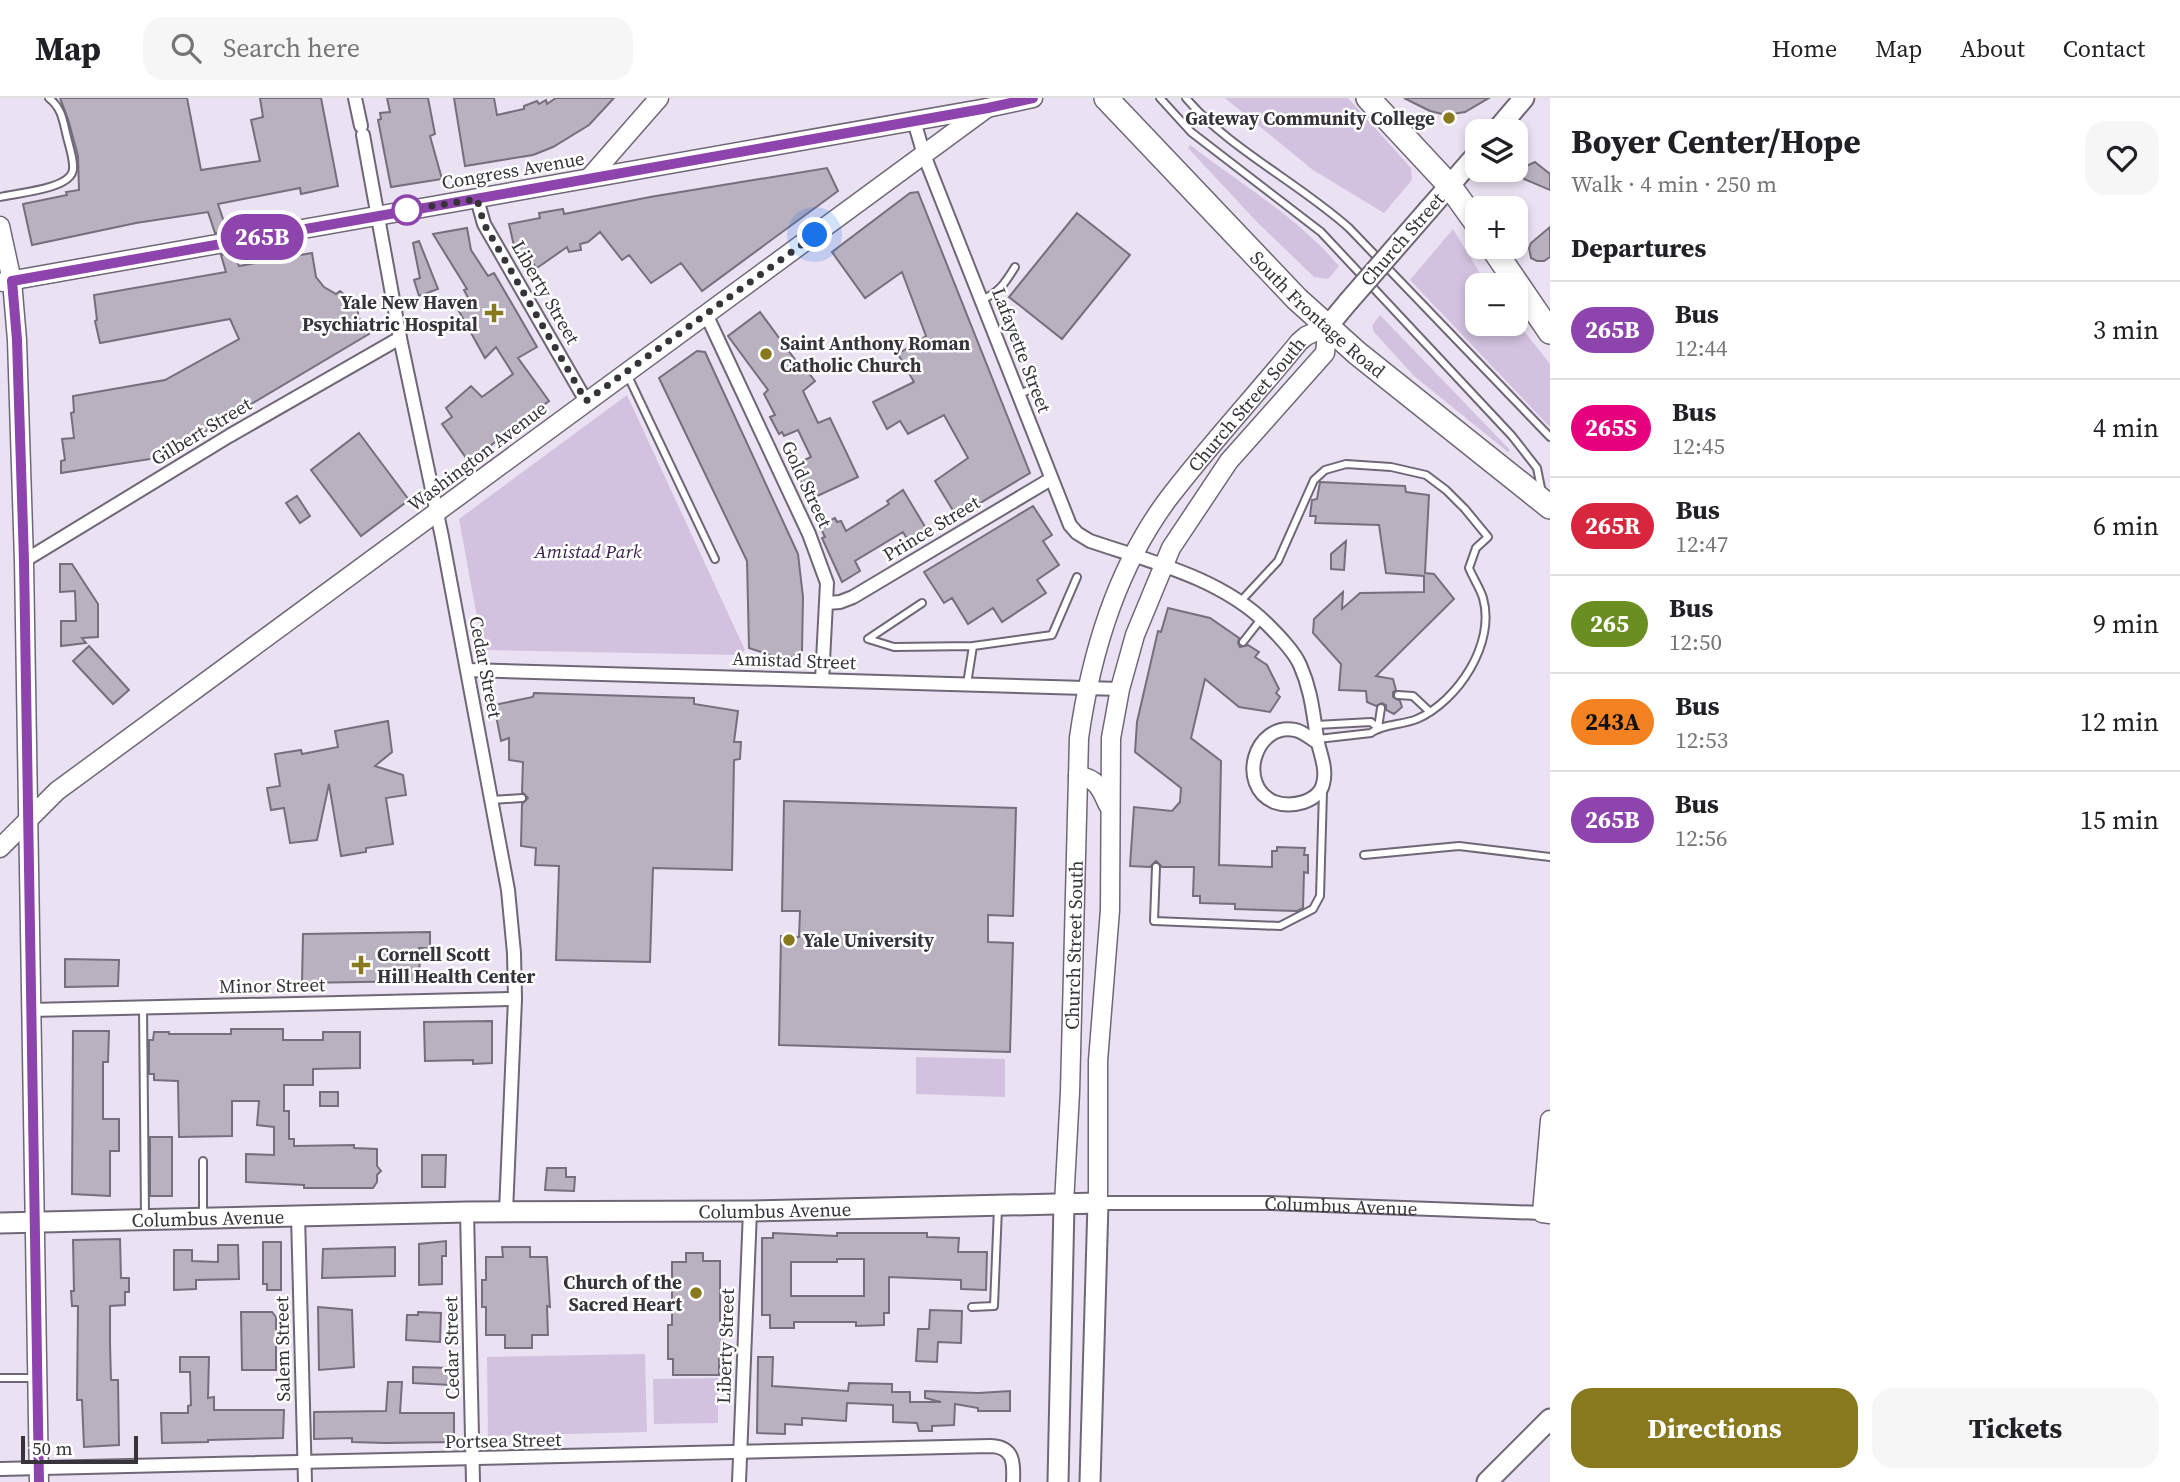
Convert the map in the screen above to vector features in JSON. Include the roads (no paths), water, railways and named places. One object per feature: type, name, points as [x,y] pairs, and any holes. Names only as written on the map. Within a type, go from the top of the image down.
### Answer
[{"type":"highway","name":"South Frontage Road","points":[[1105,98],[1297,299],[1357,353],[1547,504]]},
{"type":"highway","points":[[1368,98],[1449,185],[1465,207]]},
{"type":"highway","points":[[1500,259],[1550,332]]},
{"type":"main road","points":[[590,177],[659,98]]},
{"type":"main road","name":"Congress Avenue","points":[[6,282],[1033,98]]},
{"type":"main road","points":[[1506,119],[1524,98]]},
{"type":"main road","name":"Washington Avenue","points":[[0,848],[57,792],[988,108]]},
{"type":"main road","name":"Church Street","points":[[1328,326],[1465,167]]},
{"type":"main road","points":[[0,226],[6,282],[17,340],[24,561],[39,1475]]},
{"type":"main road","name":"Church Street South","points":[[1058,1482],[1079,738],[1086,687],[1109,609],[1134,556],[1167,501],[1299,342],[1328,326]]},
{"type":"main road","name":"Church Street South","points":[[1090,1482],[1098,1061],[1110,910],[1111,738],[1120,689],[1135,635],[1162,565],[1187,522],[1229,461],[1325,353],[1328,326]]},
{"type":"main road","points":[[1078,776],[1095,781],[1111,811]]},
{"type":"main road","points":[[1546,1213],[1550,1120]]},
{"type":"main road","name":"Columbus Avenue","points":[[0,1223],[298,1215],[750,1211],[1097,1203]]},
{"type":"main road","points":[[1487,1482],[1550,1419]]},
{"type":"street","name":"Cedar Street","points":[[355,98],[400,338],[468,670],[511,919],[515,999],[506,1212]]},
{"type":"street","name":"Lafayette Street","points":[[914,121],[924,155],[1070,525],[1090,541],[1188,576],[1239,603],[1261,619],[1299,662],[1313,698],[1317,736]]},
{"type":"street","name":"Liberty Street","points":[[477,199],[484,224],[586,401]]},
{"type":"street","name":"Gold Street","points":[[706,314],[809,534],[827,583],[822,680]]},
{"type":"street","name":"Gilbert Street","points":[[24,561],[229,436],[400,338]]},
{"type":"street","name":"Prince Street","points":[[827,603],[853,597],[1051,479]]},
{"type":"street","name":"Amistad Street","points":[[468,670],[1120,689]]},
{"type":"street","points":[[1296,730],[1317,736],[1324,762],[1323,786],[1312,799],[1291,806],[1272,801],[1256,785],[1252,761],[1264,739],[1277,732],[1296,730]]},
{"type":"street","name":"Minor Street","points":[[30,1010],[515,999]]},
{"type":"street","name":"Columbus Avenue","points":[[1097,1203],[1269,1203],[1546,1213]]},
{"type":"street","name":"Liberty Street","points":[[738,1482],[750,1211]]},
{"type":"street","name":"Cedar Street","points":[[467,1212],[473,1482]]},
{"type":"street","name":"Salem Street","points":[[298,1215],[305,1482]]},
{"type":"street","name":"Portsea Street","points":[[0,1469],[39,1475],[304,1464],[991,1446],[1007,1450],[1014,1462],[1013,1482]]},
{"type":"lane","points":[[0,197],[57,185],[67,182],[71,177],[72,162],[60,109],[49,98]]},
{"type":"lane","points":[[1160,98],[1191,132],[1321,232],[1512,436],[1538,468],[1547,504]]},
{"type":"lane","points":[[1186,98],[1226,135],[1324,206],[1349,228],[1550,437]]},
{"type":"lane","points":[[981,300],[993,295],[1004,285],[1015,267]]},
{"type":"lane","points":[[626,372],[715,559]]},
{"type":"lane","points":[[1018,395],[1035,387]]},
{"type":"lane","points":[[1239,603],[1278,561],[1314,480],[1325,470],[1346,464],[1391,467],[1426,475],[1446,490],[1488,537],[1476,548],[1469,568],[1483,597],[1484,626],[1467,677],[1441,705],[1398,726],[1378,727],[1371,733],[1317,736]]},
{"type":"lane","points":[[922,603],[868,639],[894,648],[973,646],[1052,635],[1077,577]]},
{"type":"lane","points":[[1243,642],[1261,619]]},
{"type":"lane","points":[[967,684],[973,646]]},
{"type":"lane","points":[[1398,695],[1413,696],[1430,712]]},
{"type":"lane","points":[[1378,727],[1381,708]]},
{"type":"lane","points":[[1317,736],[1371,722],[1378,727]]},
{"type":"lane","points":[[1156,867],[1154,921],[1280,926],[1313,909],[1320,896],[1323,786]]},
{"type":"lane","points":[[492,800],[522,799]]},
{"type":"lane","points":[[1364,855],[1459,846],[1550,857]]},
{"type":"lane","points":[[143,1007],[145,1220]]},
{"type":"lane","points":[[203,1161],[203,1218]]},
{"type":"lane","points":[[972,1307],[994,1306],[998,1206]]},
{"type":"lane","points":[[0,1378],[37,1378]]},
{"type":"place","name":"Gateway Community College","points":[[1449,118]]},
{"type":"place","name":"Yale New Haven Psychiatric Hospital","points":[[494,313]]},
{"type":"place","name":"Saint Anthony Roman Catholic Church","points":[[766,354]]},
{"type":"place","name":"Yale University","points":[[789,940]]},
{"type":"place","name":"Cornell Scott Hill Health Center","points":[[361,965]]},
{"type":"place","name":"Church of the Sacred Heart","points":[[696,1293]]},
{"type":"park label","name":"Amistad Park","points":[[588,551]]}]
